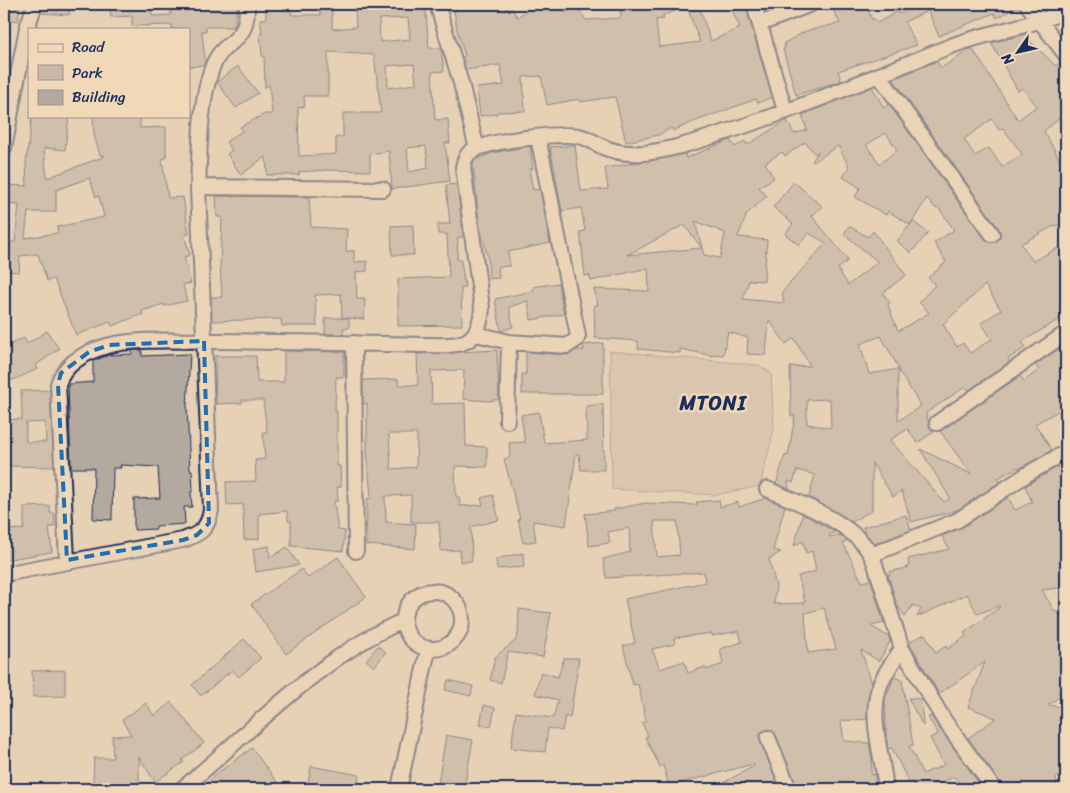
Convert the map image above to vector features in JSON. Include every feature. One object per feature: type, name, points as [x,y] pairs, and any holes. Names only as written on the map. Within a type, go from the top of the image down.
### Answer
[{"type":"street","points":[[4,148],[27,28],[35,4]]},
{"type":"street","points":[[4,574],[67,560],[126,552],[183,540],[197,535],[209,523],[212,510],[198,187],[208,81],[217,56],[245,28],[247,4]]},
{"type":"street","points":[[437,4],[461,83],[477,149]]},
{"type":"street","points":[[754,4],[785,111]]},
{"type":"street","points":[[760,24],[811,4]]},
{"type":"street","points":[[1027,4],[1066,55]]},
{"type":"street","points":[[67,560],[58,384],[61,374],[89,352],[109,345],[160,341],[452,345],[463,343],[477,334],[481,323],[482,308],[463,167],[465,158],[477,149],[497,143],[538,137],[582,136],[614,151],[646,153],[705,138],[785,111],[984,35],[1041,22],[1066,11]]},
{"type":"street","points":[[879,75],[992,234]]},
{"type":"street","points":[[477,334],[509,342],[567,346],[576,340],[578,336],[538,137]]},
{"type":"street","points":[[198,187],[383,189]]},
{"type":"street","points":[[937,423],[1066,333]]},
{"type":"street","points":[[507,421],[509,342]]},
{"type":"street","points":[[354,343],[356,551]]},
{"type":"street","points":[[871,554],[958,520],[1029,473],[1066,452]]},
{"type":"street","points":[[767,489],[820,512],[852,535],[871,554],[902,649],[944,720],[994,789]]},
{"type":"street","points":[[430,590],[441,591],[451,596],[459,604],[462,615],[462,626],[458,637],[450,644],[439,649],[428,649],[416,644],[407,634],[403,621],[405,610],[410,600],[419,593],[430,590]]},
{"type":"street","points":[[182,789],[275,708],[336,660],[373,634],[403,621]]},
{"type":"street","points":[[399,789],[428,649]]},
{"type":"street","points":[[886,789],[879,748],[878,696],[885,675],[902,649]]},
{"type":"street","points":[[768,738],[789,789]]},
{"type":"highlighted area","points":[[204,341],[209,523],[197,535],[183,540],[67,560],[58,384],[61,373],[89,352],[109,345]]},
{"type":"green space","points":[[610,351],[758,365],[771,373],[774,429],[760,486],[715,495],[612,489]]},
{"type":"building","points":[[4,4],[20,4],[18,21],[4,19]]},
{"type":"building","points":[[44,4],[70,4],[69,15],[41,13]]},
{"type":"building","points":[[109,4],[151,4],[152,16],[171,15],[171,5],[238,4],[234,27],[206,27],[206,31],[202,31],[204,65],[190,67],[190,28],[172,28],[172,25],[132,26],[132,16],[111,17]]},
{"type":"building","points":[[266,4],[291,4],[291,15],[320,15],[320,4],[332,4],[332,29],[356,27],[355,10],[370,10],[369,4],[425,4],[429,48],[441,48],[444,71],[432,72],[435,120],[448,119],[450,143],[445,143],[450,181],[392,189],[389,151],[370,154],[370,171],[326,170],[299,172],[299,175],[267,175],[266,156],[241,175],[227,154],[232,150],[226,142],[242,131],[240,127],[265,114],[272,114],[269,84],[265,88],[264,56],[262,56],[260,34],[262,34],[260,19],[266,19]],"holes":[[[408,18],[410,39],[380,42],[379,19]],[[328,52],[374,55],[381,113],[343,113],[343,137],[336,137],[336,154],[299,156],[298,108],[305,106],[304,96],[328,96]],[[414,64],[416,84],[388,88],[387,66]],[[426,146],[428,168],[409,172],[407,148]]]},
{"type":"building","points":[[453,4],[504,4],[507,9],[511,7],[517,17],[537,4],[564,4],[565,13],[576,6],[586,20],[621,18],[620,4],[698,4],[711,41],[740,28],[729,4],[745,4],[772,97],[758,103],[756,99],[673,131],[672,128],[658,135],[626,142],[615,97],[579,102],[579,99],[547,105],[541,76],[523,77],[525,111],[497,112],[497,114],[480,116],[477,88],[504,85],[500,65],[466,70],[462,57],[465,56],[457,30]],"holes":[[[687,7],[700,42],[659,47],[656,20],[664,19],[663,15]]]},
{"type":"building","points":[[839,4],[866,4],[872,20],[874,18],[877,23],[898,11],[899,14],[920,4],[1018,4],[1019,6],[997,18],[994,13],[939,36],[928,11],[904,22],[917,45],[838,71],[841,81],[796,95],[783,49],[785,48],[784,43],[806,31],[840,23],[832,8]]},
{"type":"building","points":[[1026,34],[1031,42],[1056,66],[1061,62],[1066,68],[1066,113],[1044,131],[1066,171],[1066,178],[1064,179],[1066,188],[1066,223],[1052,227],[1021,244],[1033,261],[1060,247],[1066,257],[1066,315],[1022,342],[1026,347],[1008,359],[1010,362],[969,390],[965,387],[926,413],[930,428],[935,431],[917,443],[908,429],[890,440],[944,502],[950,498],[920,449],[971,474],[940,431],[1020,376],[1024,381],[1039,370],[1035,365],[1066,344],[1066,407],[1035,424],[1052,450],[1019,469],[1018,467],[998,478],[1000,482],[958,510],[911,522],[902,491],[893,497],[872,463],[872,510],[852,522],[809,497],[815,475],[797,470],[793,483],[788,481],[789,489],[776,484],[785,455],[788,456],[795,416],[791,416],[790,367],[810,366],[794,338],[786,344],[769,320],[766,355],[747,354],[748,338],[728,332],[723,355],[714,354],[714,356],[680,349],[680,353],[638,349],[638,341],[595,338],[594,305],[598,305],[594,289],[649,291],[648,268],[591,281],[589,275],[585,276],[580,232],[585,231],[581,208],[562,211],[550,147],[575,145],[581,191],[608,189],[605,168],[685,154],[686,158],[730,140],[735,147],[745,141],[747,145],[787,120],[794,134],[807,130],[802,115],[872,87],[884,108],[889,104],[985,239],[993,243],[1000,237],[999,229],[893,79],[937,61],[941,68],[972,48],[1018,120],[1037,106],[1022,88],[1018,91],[991,43]],"holes":[[[992,119],[999,130],[1003,128],[1022,154],[1002,167],[989,148],[975,156],[964,139]],[[886,133],[897,150],[880,164],[866,145]],[[805,142],[815,154],[819,151],[813,162],[838,146],[849,166],[843,177],[860,188],[855,197],[886,215],[888,211],[910,225],[927,198],[936,209],[938,207],[954,230],[934,243],[946,262],[928,278],[935,285],[919,302],[929,313],[898,331],[888,305],[890,303],[883,293],[906,275],[873,231],[868,237],[849,226],[844,234],[878,262],[848,285],[838,269],[848,260],[812,216],[822,206],[794,182],[773,207],[793,224],[785,234],[799,245],[809,233],[826,243],[782,292],[784,303],[743,299],[749,280],[764,281],[767,240],[738,237],[747,214],[767,196],[759,187],[774,178],[765,163],[782,152],[785,156]],[[695,221],[725,233],[720,258],[704,255]],[[684,225],[702,248],[627,255]],[[985,285],[1001,310],[981,323],[992,339],[970,353],[963,343],[957,347],[943,324]],[[881,336],[899,369],[869,374],[860,344]],[[898,370],[921,406],[898,421]],[[830,399],[831,428],[807,424],[807,400]]]},
{"type":"building","points":[[238,66],[258,93],[236,108],[217,82]]},
{"type":"building","points":[[32,118],[69,118],[65,150],[44,148],[47,178],[105,156],[100,155],[94,135],[93,118],[140,118],[140,128],[166,127],[166,158],[162,159],[168,198],[183,197],[189,234],[184,235],[190,255],[184,257],[191,283],[183,285],[187,301],[164,306],[164,304],[142,311],[143,314],[112,326],[110,322],[76,335],[54,279],[47,281],[38,254],[20,256],[19,272],[4,271],[6,242],[15,242],[19,205],[4,204],[4,185],[27,186],[26,163]],"holes":[[[89,178],[96,197],[99,196],[104,217],[57,227],[58,233],[25,238],[28,212],[56,212],[56,190]]]},
{"type":"building","points":[[530,146],[533,169],[529,169],[533,190],[540,189],[550,243],[508,252],[510,266],[498,267],[499,278],[489,279],[488,259],[479,223],[473,164],[475,160],[492,153]]},
{"type":"building","points":[[457,184],[463,231],[463,237],[458,237],[457,260],[461,260],[465,288],[461,288],[462,325],[398,326],[398,279],[449,277],[447,234],[438,234],[438,224],[450,224],[446,185]]},
{"type":"building","points":[[216,196],[309,197],[311,227],[347,229],[346,251],[354,251],[354,262],[367,261],[367,271],[356,272],[357,299],[365,299],[364,319],[342,318],[341,294],[315,295],[317,326],[282,326],[281,319],[212,321],[211,297],[222,297],[220,265],[222,217],[217,217]]},
{"type":"building","points":[[913,221],[928,233],[911,253],[897,241]]},
{"type":"building","points":[[413,225],[414,255],[392,255],[391,226]]},
{"type":"building","points":[[558,283],[564,314],[531,320],[528,301],[509,307],[513,327],[501,331],[495,299],[533,291],[533,287]]},
{"type":"building","points":[[325,318],[349,318],[349,328],[343,328],[343,334],[325,334]]},
{"type":"building","points":[[47,331],[59,349],[36,365],[38,369],[4,384],[4,347],[24,338],[27,344]]},
{"type":"building","points":[[603,343],[603,394],[522,394],[522,374],[526,374],[526,352],[567,355],[576,350],[584,350],[583,345]]},
{"type":"building","points":[[132,350],[142,350],[142,356],[190,354],[187,406],[190,470],[192,470],[193,491],[191,491],[192,507],[184,507],[185,524],[156,526],[156,529],[134,530],[134,499],[160,498],[158,467],[120,465],[121,468],[113,468],[112,520],[93,519],[94,468],[71,468],[68,384],[93,382],[93,361],[109,355],[132,354]]},
{"type":"building","points":[[497,350],[499,399],[489,401],[463,399],[464,370],[431,371],[432,404],[465,403],[466,446],[487,447],[487,467],[455,466],[456,497],[459,497],[460,506],[483,505],[481,498],[493,495],[499,520],[471,527],[472,561],[460,562],[460,550],[441,551],[439,522],[411,522],[411,495],[385,496],[386,522],[416,524],[415,549],[366,545],[367,499],[371,498],[367,451],[367,403],[363,404],[363,380],[398,379],[399,385],[418,385],[417,354]],"holes":[[[389,434],[417,434],[416,467],[391,469]]]},
{"type":"building","points":[[284,351],[344,352],[344,377],[336,377],[337,466],[340,466],[341,487],[337,487],[338,501],[334,501],[338,530],[345,531],[343,551],[291,546],[291,521],[288,521],[287,511],[259,514],[259,539],[244,540],[243,504],[227,505],[226,482],[256,481],[255,460],[265,459],[263,432],[267,432],[263,400],[242,400],[242,403],[216,404],[215,356],[256,356],[257,382],[284,382]]},
{"type":"building","points":[[50,390],[54,467],[4,466],[4,420],[22,419],[21,391]],"holes":[[[45,422],[46,442],[26,442],[26,423]]]},
{"type":"building","points":[[603,404],[604,470],[581,470],[579,454],[576,454],[566,526],[533,521],[536,541],[523,543],[518,519],[520,519],[504,459],[510,457],[509,443],[525,442],[521,415],[539,412],[544,443],[587,440],[586,406]]},
{"type":"building","points":[[1066,462],[1066,587],[1042,590],[1055,612],[1059,615],[1066,613],[1066,686],[1058,691],[1061,696],[1048,705],[1062,707],[1062,710],[1066,710],[1066,760],[1064,759],[1066,776],[1056,777],[1057,789],[1003,789],[968,738],[996,718],[968,707],[985,662],[939,694],[909,642],[925,634],[936,653],[946,646],[948,649],[966,636],[964,633],[1000,607],[977,614],[967,594],[917,617],[921,609],[913,605],[905,617],[896,603],[888,575],[890,574],[889,572],[909,567],[908,559],[949,549],[942,536],[963,527],[1008,497],[1015,510],[1032,502],[1025,486]]},
{"type":"building","points":[[766,498],[785,506],[773,550],[781,552],[769,559],[776,586],[774,604],[805,603],[798,576],[816,571],[812,551],[806,553],[803,541],[794,546],[803,514],[835,532],[829,535],[830,537],[839,535],[847,540],[843,543],[862,582],[871,580],[884,623],[871,626],[889,637],[890,642],[879,661],[861,650],[872,683],[868,697],[867,719],[841,721],[844,741],[869,743],[872,759],[871,774],[875,775],[875,789],[798,789],[776,735],[769,729],[761,732],[760,741],[780,789],[712,789],[754,766],[753,764],[669,786],[663,765],[660,767],[645,737],[648,736],[642,723],[646,721],[638,684],[633,685],[623,646],[635,643],[625,599],[705,582],[704,572],[606,578],[603,559],[630,552],[629,528],[608,532],[610,543],[589,546],[585,514],[615,511],[614,509],[646,503],[697,505],[696,502],[719,500],[720,507],[738,502],[739,507]],"holes":[[[654,521],[677,521],[680,555],[657,557]],[[824,608],[836,649],[808,653],[805,613]],[[739,631],[742,642],[720,649],[723,664],[706,670],[705,667],[688,673],[684,661],[660,669],[652,649],[675,644],[674,638],[712,633],[712,636]]]},
{"type":"building","points":[[50,506],[50,513],[54,513],[55,527],[49,527],[52,552],[4,560],[4,530],[24,529],[24,507]]},
{"type":"building","points":[[906,515],[911,530],[874,544],[865,533],[863,527]]},
{"type":"building","points":[[269,546],[270,558],[287,547],[299,565],[256,572],[253,549]]},
{"type":"building","points":[[523,553],[524,567],[497,569],[496,559]]},
{"type":"building","points":[[338,557],[366,597],[286,654],[251,604],[302,569],[308,578]]},
{"type":"building","points":[[519,609],[551,613],[543,657],[508,652],[501,683],[490,680],[495,657],[515,641],[518,634]]},
{"type":"building","points":[[244,639],[261,658],[239,677],[232,670],[201,696],[192,685]]},
{"type":"building","points":[[378,646],[386,652],[374,667],[366,660]]},
{"type":"building","points":[[564,658],[579,658],[570,718],[565,716],[562,731],[548,728],[545,752],[511,748],[516,712],[553,718],[558,700],[535,694],[541,672],[558,677]]},
{"type":"building","points":[[65,670],[65,696],[33,697],[32,671]]},
{"type":"building","points":[[894,677],[902,680],[913,745],[909,746],[923,774],[944,765],[930,738],[938,734],[928,717],[931,716],[983,789],[966,789],[954,777],[931,787],[932,789],[916,789],[912,782],[909,783],[892,748],[888,749],[886,736],[885,699]]},
{"type":"building","points":[[448,680],[473,686],[471,696],[445,690]]},
{"type":"building","points":[[908,698],[921,699],[923,726]]},
{"type":"building","points":[[171,702],[204,743],[182,760],[184,762],[155,782],[139,757],[139,789],[110,789],[110,783],[93,782],[94,758],[113,758],[112,736],[131,735],[122,720],[146,703],[154,716]]},
{"type":"building","points":[[484,705],[495,708],[491,727],[480,724]]},
{"type":"building","points":[[446,735],[473,740],[464,789],[437,789]]},
{"type":"building","points":[[252,748],[282,789],[200,789],[219,772]]},
{"type":"building","points":[[311,766],[359,775],[357,789],[307,789]]},
{"type":"district","name":"MTONI","points":[[713,403]]}]
